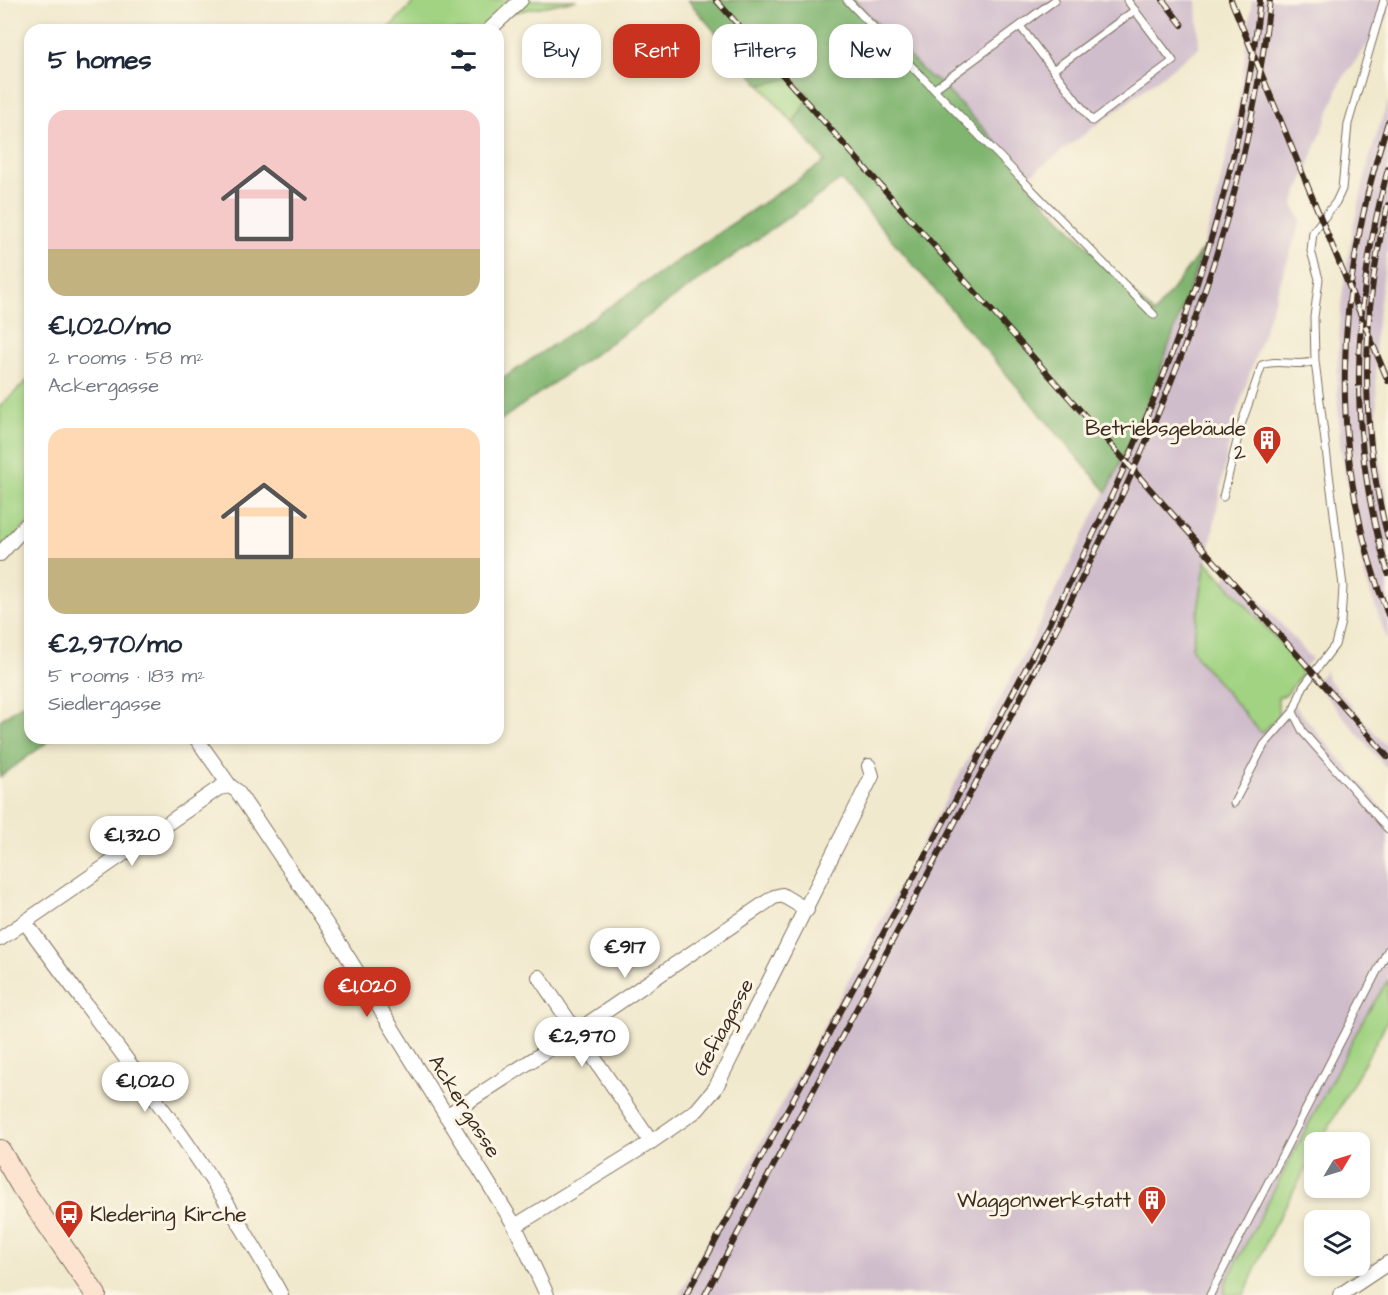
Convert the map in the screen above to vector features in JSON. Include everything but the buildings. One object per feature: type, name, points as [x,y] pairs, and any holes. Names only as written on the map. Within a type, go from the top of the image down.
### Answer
[{"type":"main road","points":[[0,1150],[21,1186],[96,1295]]},
{"type":"street","points":[[495,24],[521,0]]},
{"type":"street","points":[[0,554],[24,528]]},
{"type":"street","name":"Ackergasse","points":[[200,744],[230,786],[237,791],[340,946],[515,1226],[547,1295]]},
{"type":"street","name":"Gefiagasse","points":[[515,1226],[651,1142],[697,1110],[715,1089],[807,910],[872,776],[869,766]]},
{"type":"street","points":[[0,939],[219,788],[230,786]]},
{"type":"street","points":[[446,1116],[774,897],[782,895],[807,910]]},
{"type":"street","points":[[25,922],[195,1155],[238,1219],[281,1295]]},
{"type":"street","points":[[539,977],[651,1142]]},
{"type":"street","points":[[1340,1295],[1388,1263]]},
{"type":"lane","points":[[847,0],[1154,315]]},
{"type":"lane","points":[[934,89],[1055,0]]},
{"type":"lane","points":[[1020,26],[1092,121],[1173,61],[1127,0]]},
{"type":"lane","points":[[1234,803],[1264,745],[1293,712],[1303,687],[1335,645],[1341,622],[1343,586],[1315,361],[1314,317],[1319,279],[1311,251],[1313,232],[1336,202],[1342,189],[1348,124],[1384,0]]},
{"type":"lane","points":[[1053,70],[1135,10]]},
{"type":"lane","points":[[1224,497],[1241,425],[1262,365],[1270,362],[1305,365],[1315,361]]},
{"type":"lane","points":[[1293,712],[1304,732],[1388,829]]},
{"type":"lane","points":[[1210,1295],[1388,950]]},
{"type":"shaded area","points":[[854,0],[1197,0],[1199,48],[1029,176],[936,79],[929,77],[913,61],[913,24],[877,24]]},
{"type":"shaded area","points":[[1252,0],[1388,0],[1388,16],[1341,81],[1293,205],[1301,220],[1231,430],[1192,648],[1197,658],[1261,732],[1290,700],[1388,815],[1388,980],[1363,1020],[1225,1284],[1225,1295],[679,1295],[1028,647],[1129,444],[1178,324],[1213,214],[1240,96]]},
{"type":"shaded area","points":[[1388,100],[1388,246],[1375,336],[1378,443],[1388,514],[1388,642],[1365,578],[1340,446],[1337,384],[1341,303],[1353,228],[1370,157]]},
{"type":"shaded area","points":[[1231,567],[1312,659],[1301,672],[1298,664],[1223,582]]},
{"type":"shaded area","points":[[1326,670],[1327,678],[1388,748],[1388,770],[1315,683]]},
{"type":"green space","points":[[416,0],[577,0],[505,14],[495,24],[393,24]]},
{"type":"green space","points":[[688,0],[854,0],[877,24],[829,24],[829,78],[913,78],[913,61],[929,77],[936,79],[1029,176],[1028,185],[1154,314],[1204,247],[1153,390],[1107,492],[841,180],[504,418],[504,378],[825,161],[793,123],[810,96],[792,78],[817,78],[817,24],[712,24],[712,28]]},
{"type":"green space","points":[[754,78],[792,78],[760,85]]},
{"type":"green space","points":[[793,78],[810,97],[793,123],[760,85]]},
{"type":"green space","points":[[24,384],[24,528],[0,554],[0,406]]},
{"type":"green space","points":[[1206,561],[1298,663],[1301,675],[1286,695],[1278,697],[1278,716],[1261,733],[1197,658],[1192,648]]},
{"type":"green space","points":[[24,703],[24,744],[45,744],[0,777],[0,720]]},
{"type":"green space","points":[[1388,980],[1388,1020],[1326,1132],[1304,1132],[1363,1020]]},
{"type":"green space","points":[[1304,1133],[1304,1172],[1271,1232],[1244,1295],[1225,1295],[1225,1284]]},
{"type":"railway","points":[[716,0],[1388,757]]},
{"type":"railway","points":[[1163,0],[1182,25]]},
{"type":"railway","points":[[1231,0],[1388,381]]},
{"type":"railway","points":[[686,1295],[1016,687],[1110,499],[1152,403],[1189,306],[1221,207],[1244,105],[1260,0]]},
{"type":"railway","points":[[705,1295],[1064,613],[1112,517],[1156,419],[1195,320],[1227,218],[1253,111],[1270,0]]},
{"type":"railway","points":[[1388,122],[1370,183],[1357,244],[1349,307],[1345,369],[1347,431],[1354,493],[1368,554],[1388,615]]},
{"type":"railway","points":[[1388,169],[1367,270],[1361,320],[1359,371],[1360,422],[1366,472],[1375,523],[1388,573]]},
{"type":"railway","points":[[1388,205],[1372,287],[1367,372],[1372,456],[1388,538]]},
{"type":"place","name":"Betriebsgebäude 2","points":[[1267,466]]},
{"type":"place","name":"Waggonwerkstatt","points":[[1152,1226]]},
{"type":"place","name":"Kledering Kirche","points":[[69,1240]]}]
